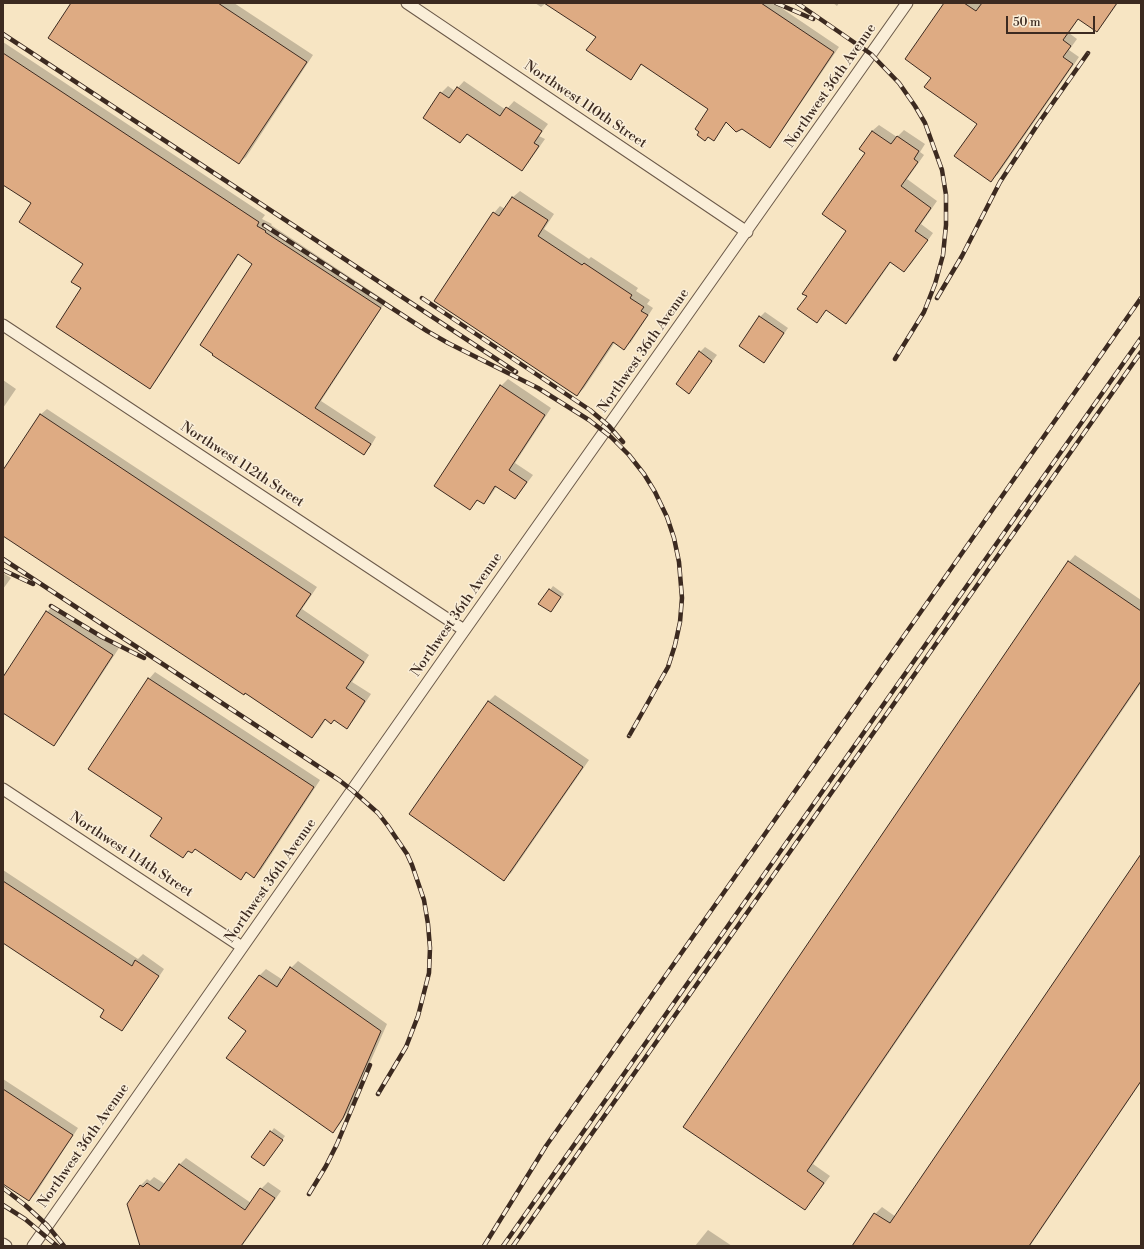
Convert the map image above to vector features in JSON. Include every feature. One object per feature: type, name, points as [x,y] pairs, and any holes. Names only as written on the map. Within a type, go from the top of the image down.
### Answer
[{"type":"street","name":"Northwest 110th Street","points":[[407,3],[747,232]]},
{"type":"street","name":"Northwest 36th Avenue","points":[[32,1246],[464,630],[747,232],[907,3]]},
{"type":"street","name":"Northwest 112th Street","points":[[3,325],[464,630]]},
{"type":"street","name":"Northwest 114th Street","points":[[3,789],[242,947]]},
{"type":"building","points":[[71,3],[218,3],[307,62],[239,164],[48,38]]},
{"type":"building","points":[[544,3],[761,3],[834,52],[770,148],[742,129],[736,132],[726,122],[714,141],[708,137],[705,141],[697,135],[699,132],[695,129],[708,109],[641,64],[631,80],[586,50],[596,37]]},
{"type":"building","points":[[944,3],[964,3],[976,11],[982,3],[1117,3],[1097,32],[1078,19],[1063,40],[1071,46],[1063,57],[1073,64],[991,182],[954,156],[977,124],[924,87],[931,78],[905,59]]},
{"type":"building","points":[[3,53],[259,222],[257,226],[266,231],[265,232],[381,308],[315,408],[371,444],[364,455],[212,355],[213,354],[200,345],[252,264],[238,254],[150,389],[56,327],[81,288],[71,282],[83,264],[19,222],[31,203],[3,185]]},
{"type":"building","points":[[457,87],[500,116],[506,107],[542,131],[534,143],[539,146],[522,171],[467,134],[460,143],[423,118],[440,92],[449,98]]},
{"type":"building","points":[[872,131],[891,144],[897,136],[919,151],[914,159],[918,162],[901,186],[931,208],[915,231],[928,240],[904,272],[890,262],[846,324],[826,310],[817,323],[797,309],[807,296],[802,294],[846,231],[822,214],[865,153],[859,149]]},
{"type":"building","points":[[512,197],[548,220],[538,236],[582,265],[584,263],[632,295],[630,298],[644,307],[641,311],[648,315],[624,350],[613,342],[577,396],[434,301],[493,212],[499,216]]},
{"type":"building","points":[[759,316],[784,333],[764,363],[739,346]]},
{"type":"building","points":[[699,351],[712,361],[689,394],[676,384]]},
{"type":"building","points":[[500,385],[545,415],[509,470],[527,482],[515,499],[495,486],[484,504],[477,500],[470,510],[434,486]]},
{"type":"building","points":[[40,414],[311,594],[296,616],[364,662],[346,688],[365,701],[347,729],[334,720],[331,724],[325,719],[312,738],[245,693],[244,695],[3,536],[3,470]]},
{"type":"building","points":[[1068,561],[1141,611],[1141,681],[807,1171],[824,1183],[805,1210],[683,1127]]},
{"type":"building","points":[[549,589],[561,597],[551,612],[538,604]]},
{"type":"building","points":[[46,611],[113,655],[54,746],[3,713],[3,677]]},
{"type":"building","points":[[148,678],[314,787],[254,878],[246,872],[241,880],[195,849],[192,853],[188,851],[183,858],[150,836],[162,818],[88,769]]},
{"type":"building","points":[[488,701],[583,767],[504,881],[409,814]]},
{"type":"building","points":[[1141,854],[1141,1081],[1029,1246],[852,1246],[874,1213],[890,1223]]},
{"type":"building","points":[[3,881],[132,966],[135,960],[159,976],[122,1031],[100,1017],[104,1010],[3,943]]},
{"type":"building","points":[[290,967],[381,1031],[343,1118],[333,1133],[226,1058],[246,1031],[228,1018],[259,975],[277,987]]},
{"type":"building","points":[[3,1089],[73,1135],[29,1201],[3,1184]]},
{"type":"building","points":[[270,1131],[283,1140],[264,1166],[251,1157]]},
{"type":"building","points":[[179,1164],[245,1210],[260,1188],[275,1198],[241,1246],[140,1246],[127,1204],[140,1185],[143,1187],[147,1183],[159,1191]]},
{"type":"railway","points":[[776,3],[813,19]]},
{"type":"railway","points":[[797,3],[871,54],[899,83],[925,123],[942,170],[946,195],[946,225],[943,255],[935,284],[924,312],[895,359]]},
{"type":"railway","points":[[3,34],[516,372]]},
{"type":"railway","points":[[937,298],[962,256],[1000,182],[1038,124],[1088,53]]},
{"type":"railway","points":[[264,225],[427,331],[538,388],[589,420],[611,437],[629,455],[644,474],[655,492],[667,517],[674,538],[679,562],[682,598],[680,622],[668,667],[629,736]]},
{"type":"railway","points":[[422,298],[590,410],[609,426],[623,442]]},
{"type":"railway","points":[[484,1246],[546,1146],[1141,298]]},
{"type":"railway","points":[[503,1246],[1141,338]]},
{"type":"railway","points":[[513,1246],[1141,352]]},
{"type":"railway","points":[[3,559],[339,780],[378,813],[388,826],[407,854],[412,865],[424,900],[430,948],[429,973],[418,1016],[406,1047],[378,1094]]},
{"type":"railway","points":[[3,570],[33,584]]},
{"type":"railway","points":[[51,606],[102,637],[144,658]]},
{"type":"railway","points":[[309,1194],[337,1144],[370,1065]]},
{"type":"railway","points":[[3,1188],[47,1225],[64,1246]]},
{"type":"railway","points":[[3,1205],[25,1219],[57,1246]]}]
